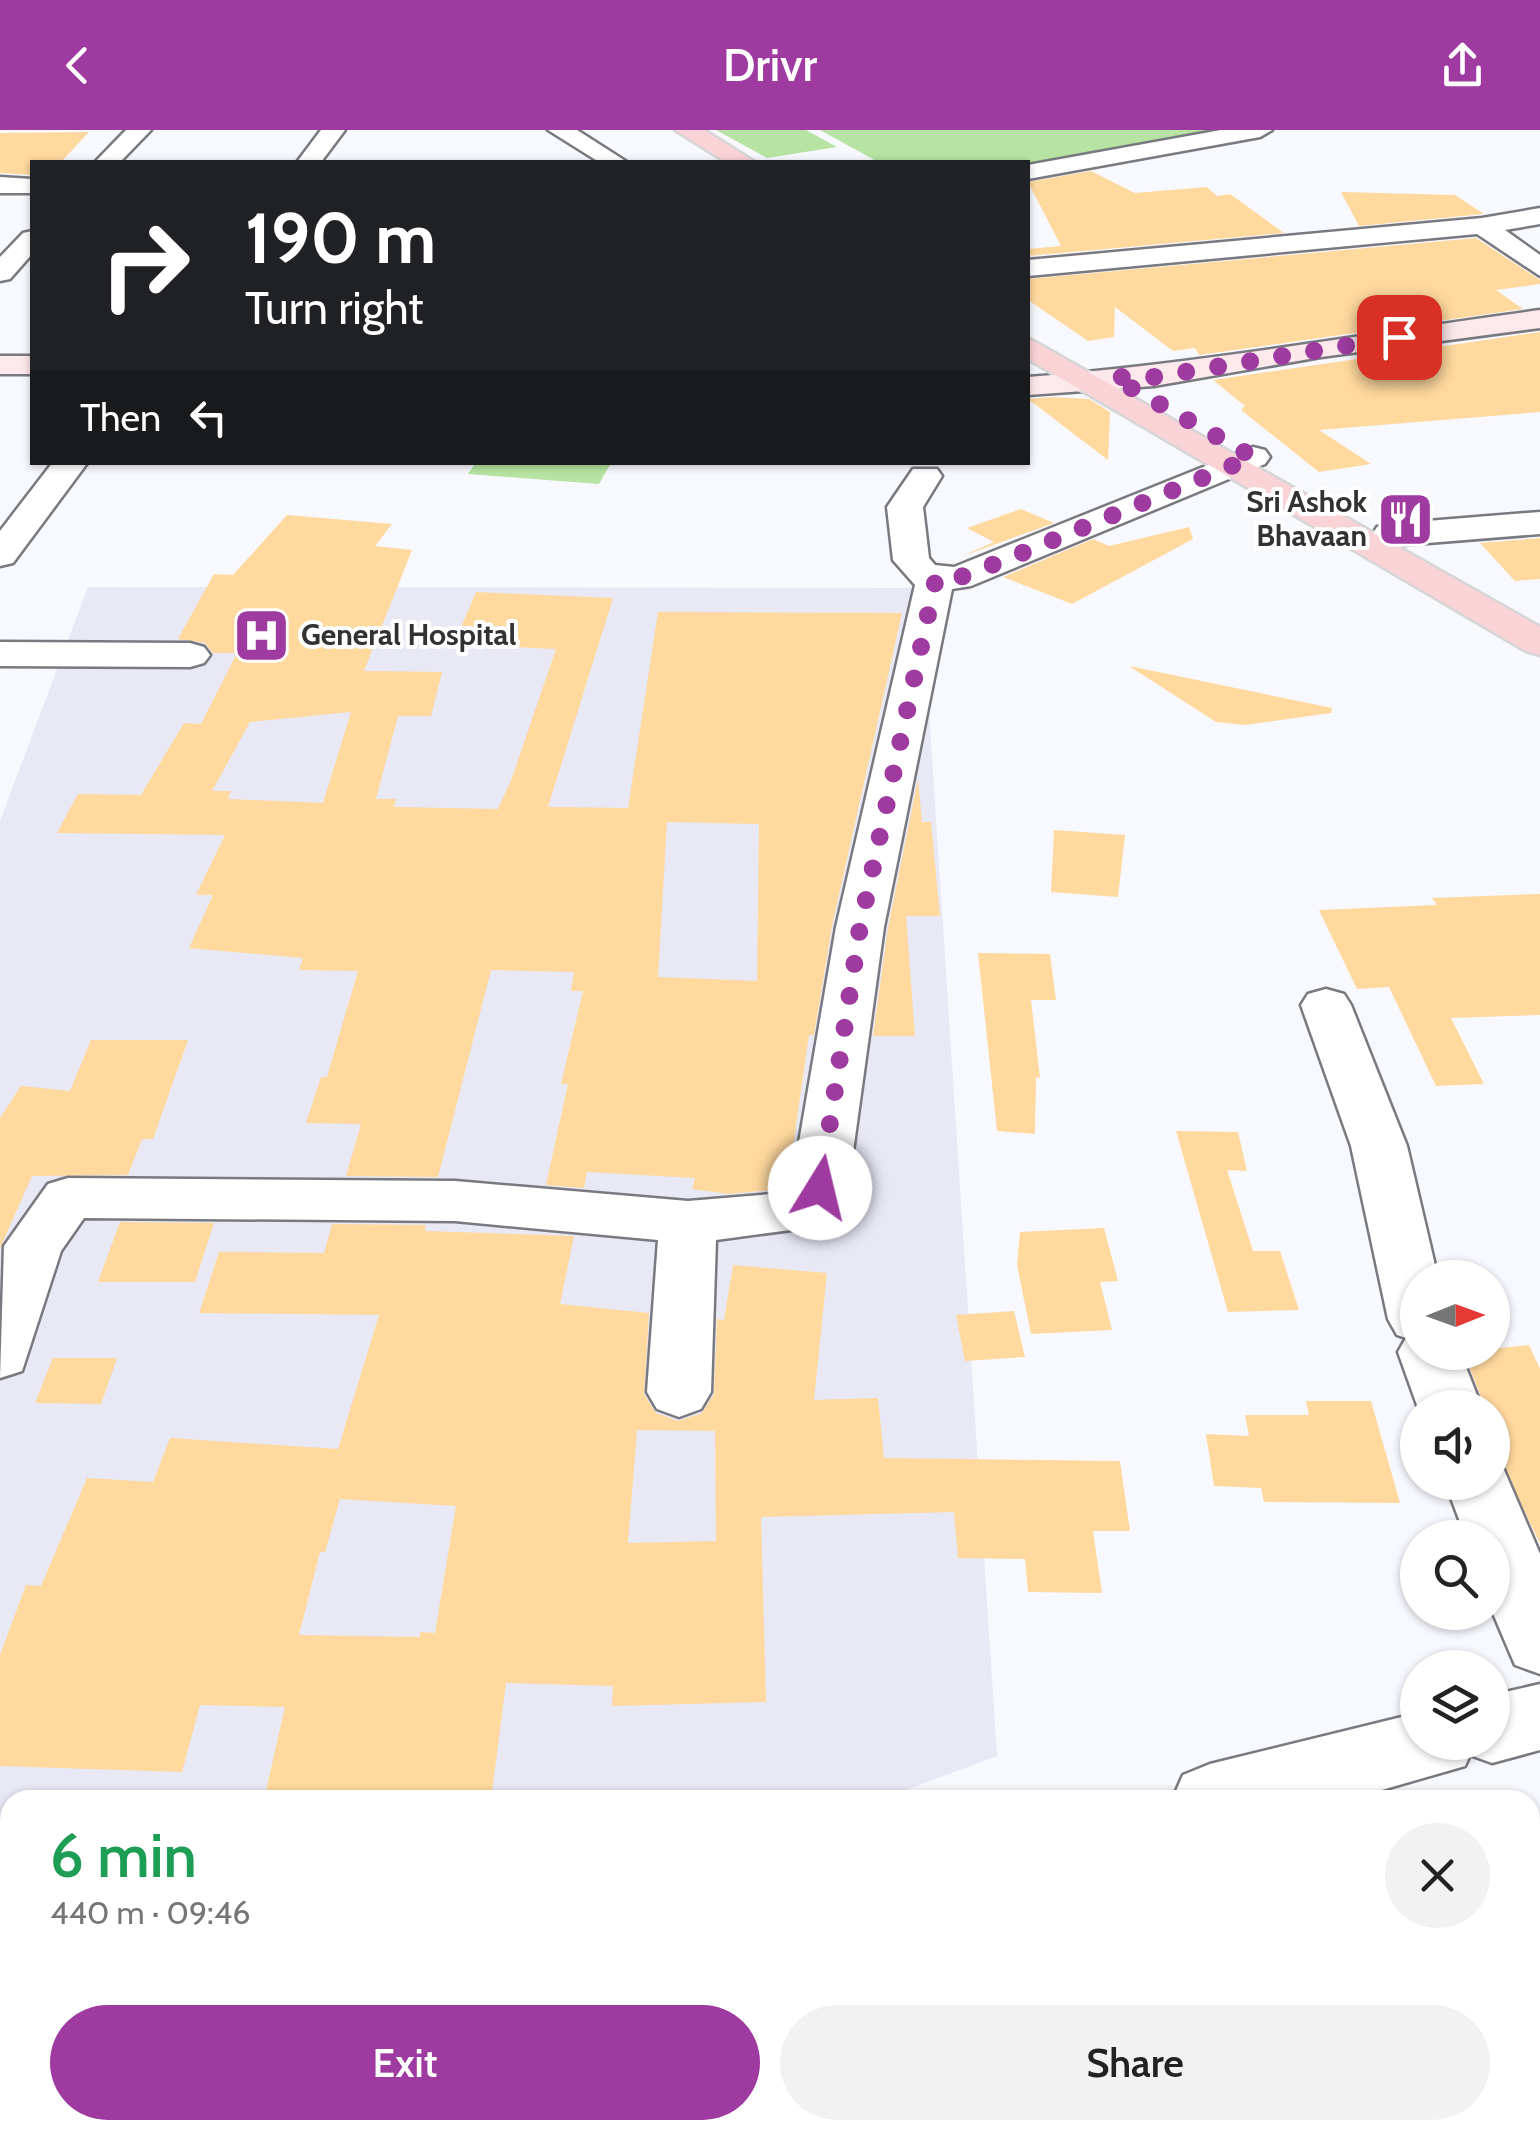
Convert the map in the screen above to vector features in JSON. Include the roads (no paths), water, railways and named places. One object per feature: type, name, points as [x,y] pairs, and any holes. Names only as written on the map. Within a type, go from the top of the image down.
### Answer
[{"type":"main road","points":[[660,130],[711,160]]},
{"type":"main road","points":[[686,130],[739,160]]},
{"type":"main road","points":[[1030,348],[1098,378],[1217,351],[1540,307]]},
{"type":"main road","points":[[1030,386],[1154,377],[1321,348],[1540,319]]},
{"type":"main road","points":[[1030,329],[1098,378],[1540,644]]},
{"type":"main road","points":[[0,365],[30,365]]},
{"type":"main road","points":[[1243,462],[1390,535],[1540,620]]},
{"type":"street","points":[[108,160],[139,130]]},
{"type":"street","points":[[310,160],[333,130]]},
{"type":"street","points":[[560,130],[612,160]]},
{"type":"street","points":[[1030,172],[1260,130]]},
{"type":"street","points":[[0,186],[30,186]]},
{"type":"street","points":[[1030,268],[1482,226],[1540,216]]},
{"type":"street","points":[[1482,226],[1540,268]]},
{"type":"street","points":[[0,272],[30,241]]},
{"type":"street","points":[[925,476],[905,507],[911,560],[924,576],[958,578],[1243,462]]},
{"type":"street","points":[[0,555],[69,465]]},
{"type":"street","points":[[1390,535],[1540,522]]},
{"type":"street","points":[[0,1354],[33,1246],[68,1198],[455,1201],[688,1222],[801,1212],[820,1188],[860,927],[936,578]]},
{"type":"street","points":[[0,654],[190,654]]},
{"type":"street","points":[[1326,1005],[1379,1146],[1405,1260]]},
{"type":"street","points":[[679,1392],[688,1222]]},
{"type":"street","points":[[1485,1500],[1540,1644]]},
{"type":"street","points":[[1510,1724],[1540,1717]]},
{"type":"street","points":[[1258,1790],[1400,1752]]},
{"type":"place","name":"Sri Ashok Bhavaan","points":[[1406,519]]},
{"type":"place","name":"General Hospital","points":[[262,635]]}]
